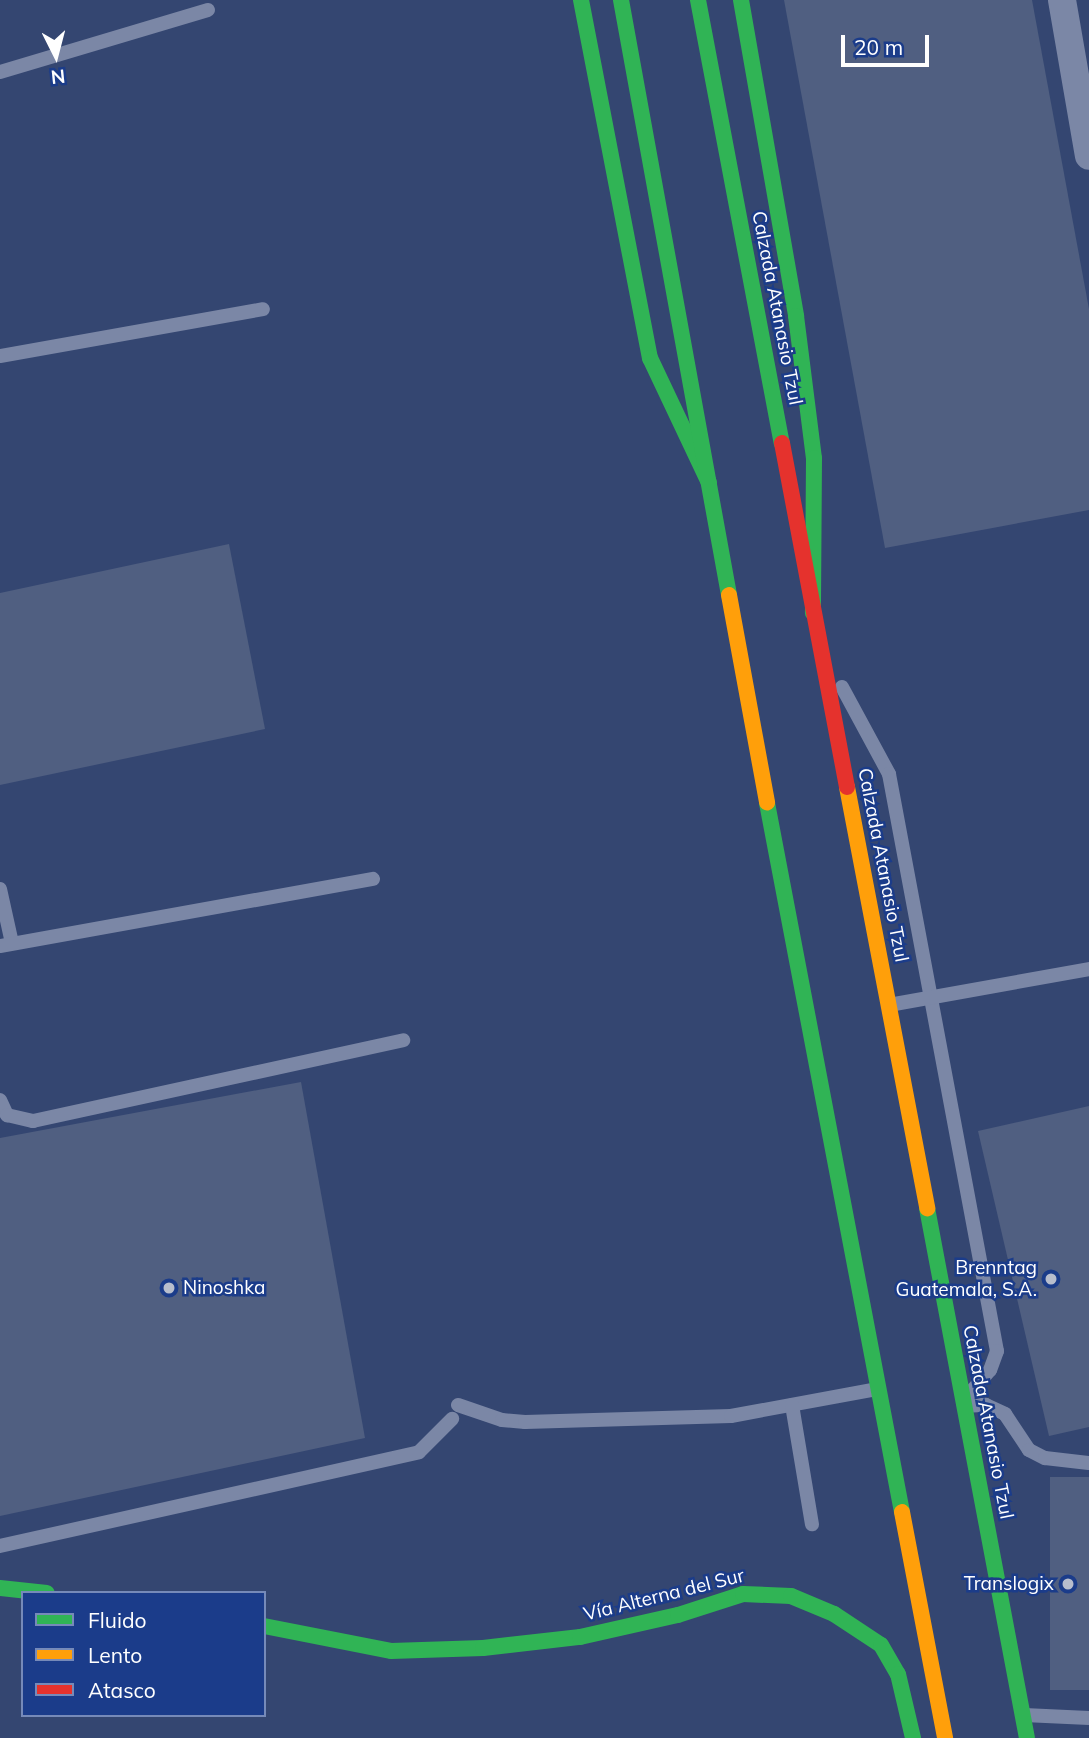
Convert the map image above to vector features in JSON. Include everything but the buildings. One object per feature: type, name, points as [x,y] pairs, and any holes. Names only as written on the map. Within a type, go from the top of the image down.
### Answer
[{"type":"main road","points":[[581,0],[650,358],[709,483]]},
{"type":"main road","points":[[621,0],[793,947],[944,1738]]},
{"type":"main road","name":"Calzada Atanasio Tzul","points":[[698,0],[1027,1738]]},
{"type":"main road","points":[[741,0],[796,316],[814,458],[813,613]]},
{"type":"main road","points":[[0,1588],[28,1591]]},
{"type":"main road","name":"Vía Alterna del Sur","points":[[266,1626],[391,1651],[483,1648],[580,1637],[678,1615],[743,1594],[791,1596],[834,1614],[881,1644],[898,1674],[913,1738]]},
{"type":"street","points":[[1062,0],[1079,38],[1089,156]]},
{"type":"lane","points":[[0,72],[208,10]]},
{"type":"lane","points":[[0,356],[263,309]]},
{"type":"lane","points":[[819,646],[889,774],[997,1351],[990,1370],[963,1404]]},
{"type":"lane","points":[[0,889],[6,944],[373,879]]},
{"type":"lane","points":[[888,1005],[1089,969]]},
{"type":"lane","points":[[0,1100],[8,1115],[33,1121],[402,1040]]},
{"type":"lane","points":[[458,1405],[502,1420],[524,1422],[731,1416],[878,1389]]},
{"type":"lane","points":[[963,1404],[986,1405],[1005,1414],[1029,1450],[1045,1458],[1089,1463]]},
{"type":"lane","points":[[792,1405],[811,1524]]},
{"type":"lane","points":[[0,1546],[419,1452],[452,1419]]},
{"type":"lane","points":[[1022,1715],[1089,1718]]},
{"type":"traffic: fast","points":[[581,0],[650,358],[709,483]]},
{"type":"traffic: fast","points":[[621,0],[729,595]]},
{"type":"traffic: fast","points":[[698,0],[782,443]]},
{"type":"traffic: fast","points":[[741,0],[796,316],[814,458],[813,613]]},
{"type":"traffic: fast","points":[[767,803],[902,1512]]},
{"type":"traffic: fast","points":[[927,1208],[1027,1738]]},
{"type":"traffic: fast","points":[[0,1588],[28,1591]]},
{"type":"traffic: fast","points":[[266,1626],[391,1651],[483,1648],[580,1637],[678,1615],[743,1594],[791,1596],[834,1614],[881,1645],[898,1674],[913,1738]]},
{"type":"traffic: slow","points":[[729,595],[767,803]]},
{"type":"traffic: slow","points":[[847,787],[927,1208]]},
{"type":"traffic: slow","points":[[902,1512],[945,1738]]},
{"type":"traffic: jam","points":[[782,443],[847,787]]},
{"type":"place","name":"Brenntag Guatemala, S.A.","points":[[1051,1279]]},
{"type":"place","name":"Ninoshka","points":[[169,1288]]},
{"type":"place","name":"Translogix","points":[[1068,1584]]}]
